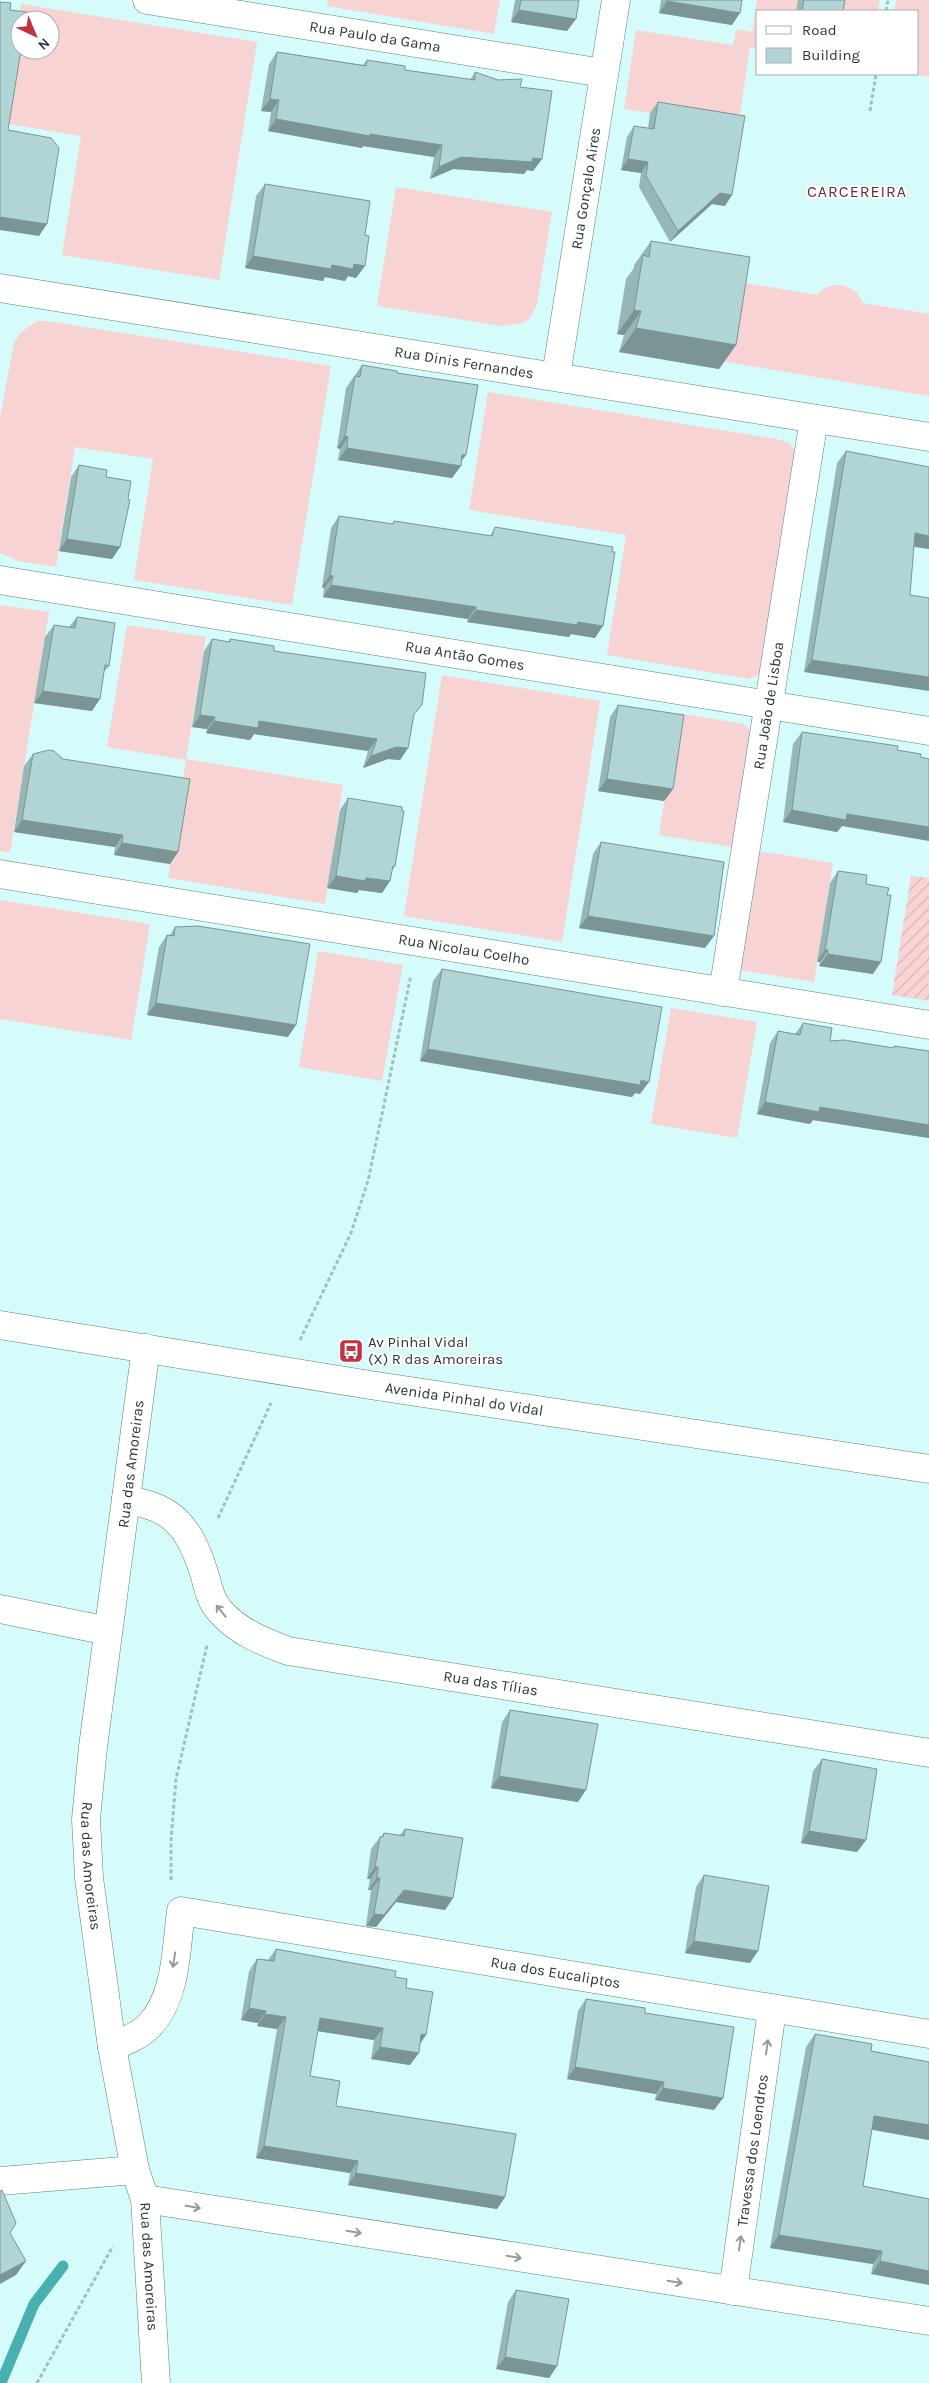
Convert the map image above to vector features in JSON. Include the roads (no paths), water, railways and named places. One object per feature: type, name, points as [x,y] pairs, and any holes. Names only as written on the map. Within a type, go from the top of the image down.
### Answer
[{"type":"street","name":"Rua Paulo da Gama","points":[[147,0],[603,73]]},
{"type":"street","name":"Rua Gonçalo Aires","points":[[556,376],[616,0]]},
{"type":"street","name":"Rua Dinis Fernandes","points":[[0,288],[929,436]]},
{"type":"street","name":"Rua João de Lisboa","points":[[723,992],[814,419]]},
{"type":"street","name":"Rua Antão Gomes","points":[[0,580],[929,731]]},
{"type":"street","name":"Rua Nicolau Coelho","points":[[0,874],[929,1025]]},
{"type":"street","name":"Avenida Pinhal do Vidal","points":[[0,1325],[370,1385],[929,1469]]},
{"type":"street","name":"Rua das Amoreiras","points":[[146,1348],[93,1747],[86,1819],[89,1878],[112,2047],[135,2170],[145,2199],[156,2383]]},
{"type":"street","name":"Rua das Tílias","points":[[126,1499],[159,1509],[174,1519],[187,1534],[198,1552],[211,1595],[218,1610],[238,1629],[259,1640],[288,1650],[929,1753]]},
{"type":"street","points":[[0,1609],[108,1631]]},
{"type":"street","name":"Rua dos Eucaliptos","points":[[112,2047],[136,2036],[149,2026],[163,2005],[170,1987],[181,1911],[772,2010],[929,2034]]},
{"type":"street","name":"Travessa dos Loendros","points":[[733,2291],[772,2010]]},
{"type":"street","points":[[0,2181],[135,2170]]},
{"type":"street","points":[[145,2199],[929,2321]]},
{"type":"waterway","points":[[1,2383],[34,2304],[63,2266]]},
{"type":"place","name":"Av Pinhal Vidal (X) R das Amoreiras","points":[[351,1351]]},
{"type":"district","name":"CARCEREIRA","points":[[857,191]]}]
